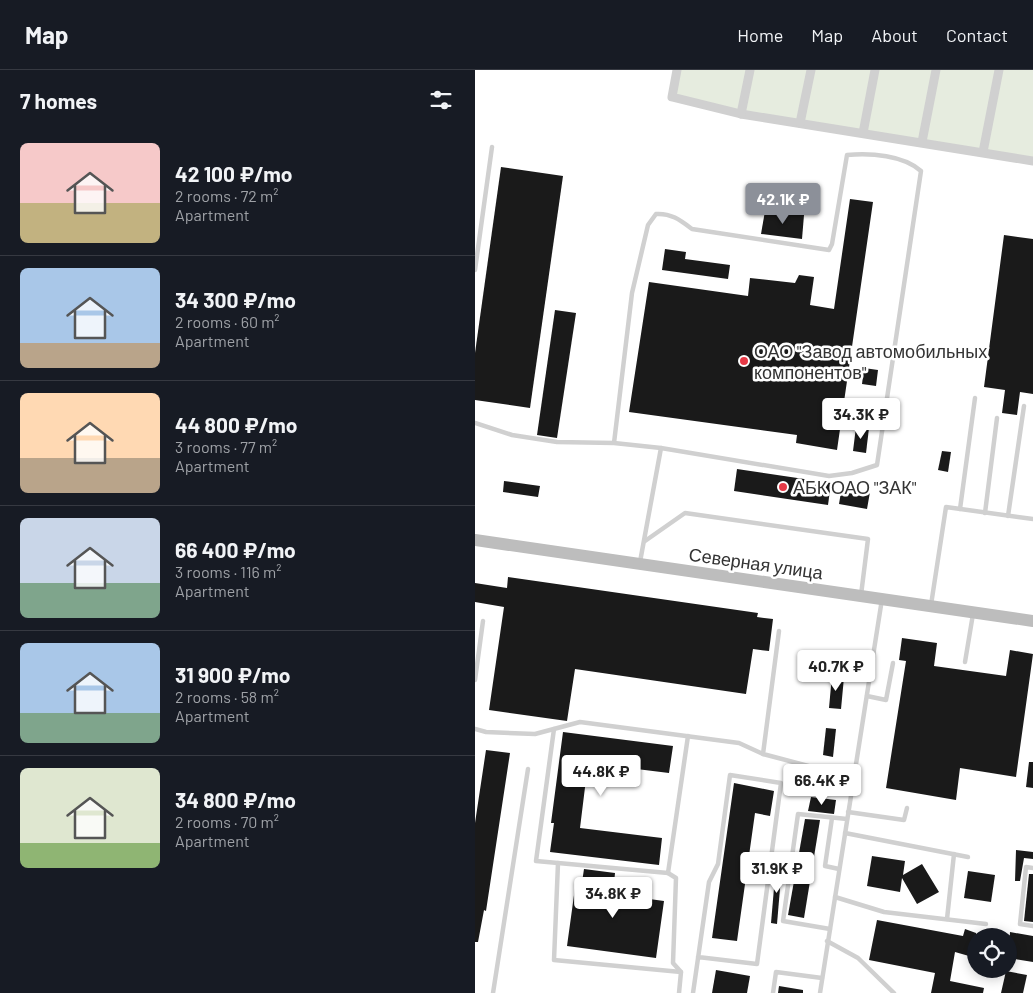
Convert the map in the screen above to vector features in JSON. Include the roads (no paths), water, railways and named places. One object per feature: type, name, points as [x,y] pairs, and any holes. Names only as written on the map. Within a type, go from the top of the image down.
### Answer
[{"type":"main road","name":"Северная улица","points":[[475,540],[1033,621]]},
{"type":"street","points":[[677,70],[672,97],[741,114],[1033,161]]},
{"type":"street","points":[[741,114],[749,70]]},
{"type":"street","points":[[801,124],[811,70]]},
{"type":"street","points":[[863,133],[875,70]]},
{"type":"street","points":[[922,142],[936,70]]},
{"type":"street","points":[[983,152],[999,70]]},
{"type":"lane","points":[[475,270],[492,147]]},
{"type":"lane","points":[[475,423],[512,435],[557,442],[614,443],[661,448],[829,476],[852,473],[877,465],[921,171],[912,163],[865,154],[847,155],[832,244],[829,250],[692,229],[681,220],[667,214],[656,214],[648,225],[633,293],[614,443]]},
{"type":"lane","points":[[960,509],[975,398]]},
{"type":"lane","points":[[1008,516],[1024,406]]},
{"type":"lane","points":[[985,513],[997,418]]},
{"type":"lane","points":[[640,564],[661,448]]},
{"type":"lane","points":[[931,606],[946,508],[1033,519]]},
{"type":"lane","points":[[645,541],[685,513],[868,539],[861,596]]},
{"type":"lane","points":[[820,993],[883,599]]},
{"type":"lane","points":[[965,662],[973,612]]},
{"type":"lane","points":[[475,680],[483,621]]},
{"type":"lane","points":[[763,754],[779,631]]},
{"type":"lane","points":[[867,696],[886,700],[893,663]]},
{"type":"lane","points":[[475,729],[486,732],[535,734],[579,722],[688,736],[739,743],[763,754],[854,778]]},
{"type":"lane","points":[[554,729],[537,860],[668,873],[676,878],[673,963],[681,972],[679,993]]},
{"type":"lane","points":[[668,873],[688,736]]},
{"type":"lane","points":[[493,993],[528,768]]},
{"type":"lane","points":[[693,993],[698,957],[709,882],[718,864],[731,775],[781,783],[757,964],[698,957]]},
{"type":"lane","points":[[848,812],[903,820],[907,808]]},
{"type":"lane","points":[[829,929],[783,921],[798,814],[847,819]]},
{"type":"lane","points":[[832,818],[825,866],[839,869]]},
{"type":"lane","points":[[845,833],[968,857]]},
{"type":"lane","points":[[947,919],[954,854]]},
{"type":"lane","points":[[558,863],[554,960],[681,972]]},
{"type":"lane","points":[[1033,868],[1026,867],[1020,924],[1033,926]]},
{"type":"lane","points":[[835,897],[884,912],[986,924]]},
{"type":"lane","points":[[827,941],[858,958],[894,993]]},
{"type":"lane","points":[[773,993],[776,972],[821,978]]},
{"type":"place","name":"ОАО \"Завод автомобильных компонентов\"","points":[[744,361]]},
{"type":"place","name":"АБК ОАО \"ЗАК\"","points":[[783,487]]}]
